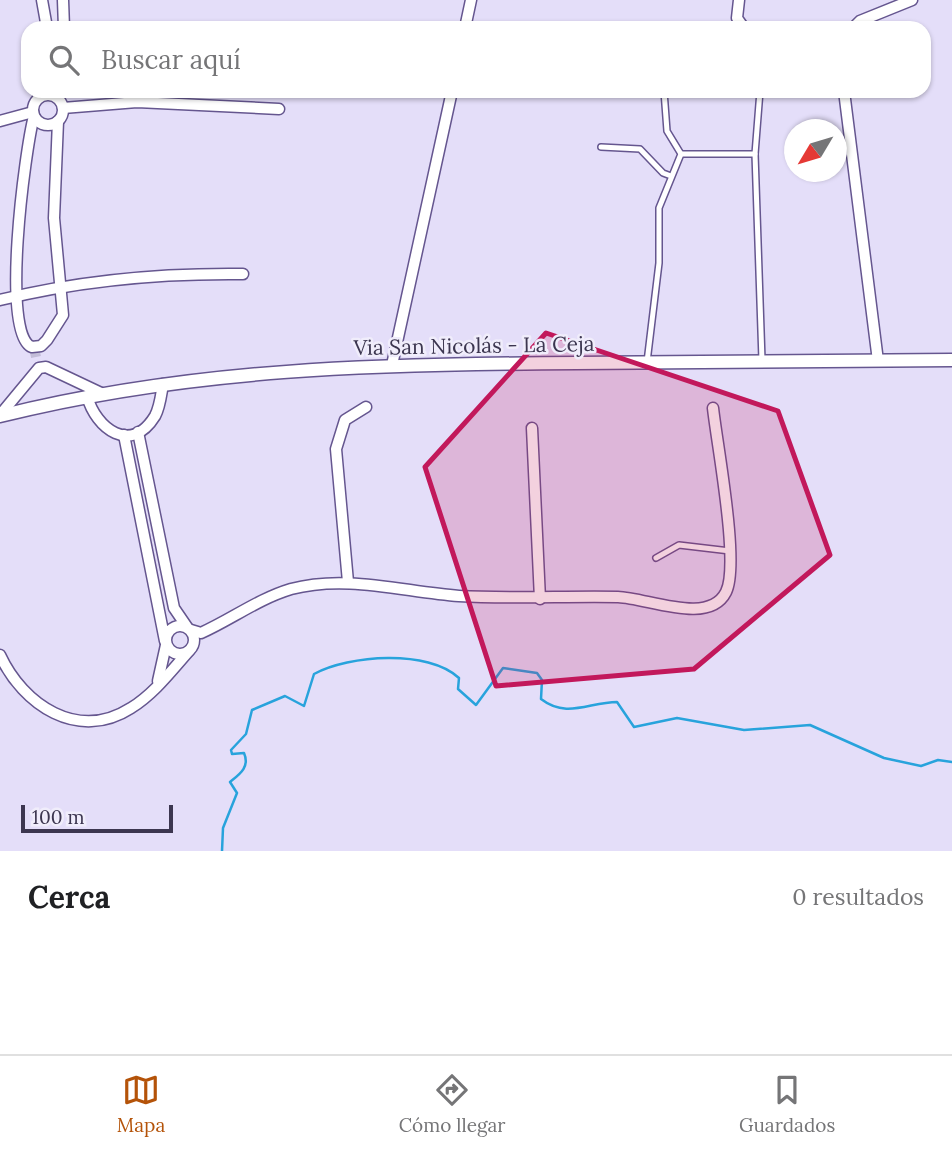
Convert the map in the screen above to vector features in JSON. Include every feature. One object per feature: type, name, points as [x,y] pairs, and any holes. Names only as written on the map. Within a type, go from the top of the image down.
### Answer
[{"type":"street","points":[[42,0],[46,21]]},
{"type":"street","points":[[63,0],[64,21]]},
{"type":"street","points":[[467,21],[471,0]]},
{"type":"street","points":[[739,0],[739,21]]},
{"type":"street","points":[[860,21],[912,0]]},
{"type":"street","points":[[39,98],[15,205],[6,298],[22,340],[39,355],[101,393]]},
{"type":"street","points":[[392,365],[450,98]]},
{"type":"street","points":[[845,98],[878,361]]},
{"type":"street","points":[[0,416],[61,319],[61,285],[54,218],[61,100],[279,108]]},
{"type":"street","points":[[33,114],[45,125],[58,121]]},
{"type":"street","points":[[0,121],[33,114]]},
{"type":"street","points":[[6,298],[61,285],[164,274],[243,274]]},
{"type":"street","name":"Via San Nicolás - La Ceja","points":[[0,416],[101,393],[215,376],[392,365],[952,360]]},
{"type":"street","points":[[87,396],[96,420],[110,431],[124,435],[138,432],[156,414],[163,384]]},
{"type":"street","points":[[348,582],[336,449],[345,420],[366,407]]},
{"type":"street","points":[[153,689],[163,666],[167,632],[174,626],[201,633],[254,603],[293,589],[348,582],[455,595],[540,599],[618,597],[689,610],[708,608],[726,591],[730,580],[730,551],[713,408]]},
{"type":"street","points":[[532,428],[540,599]]},
{"type":"street","points":[[138,432],[174,608],[194,638],[191,649]]},
{"type":"street","points":[[124,435],[166,643],[177,654],[191,649]]},
{"type":"street","points":[[0,655],[23,693],[42,708],[63,718],[86,721],[110,718],[138,704],[217,626]]},
{"type":"lane","points":[[665,98],[667,131],[681,155]]},
{"type":"lane","points":[[759,98],[755,154],[762,362]]},
{"type":"lane","points":[[601,146],[640,149],[663,173],[671,176]]},
{"type":"lane","points":[[681,155],[755,154]]},
{"type":"lane","points":[[647,362],[659,263],[659,208],[681,155]]},
{"type":"lane","points":[[656,558],[678,545],[730,551]]},
{"type":"highlighted area","points":[[546,333],[778,411],[830,555],[694,669],[496,686],[425,467]]},
{"type":"waterway","points":[[222,851],[223,828],[237,793],[230,782],[240,773],[246,762],[244,753],[232,754],[231,750],[246,734],[252,710],[285,696],[304,706],[314,674],[367,659],[409,659],[428,662],[445,669],[459,678],[458,689],[476,705],[503,668],[537,673],[542,680],[541,699],[560,708],[617,702],[634,727],[677,718],[744,730],[810,725],[884,758],[921,766],[938,760],[952,762]]},
{"type":"tunnel","points":[[35,352],[36,357]]}]
